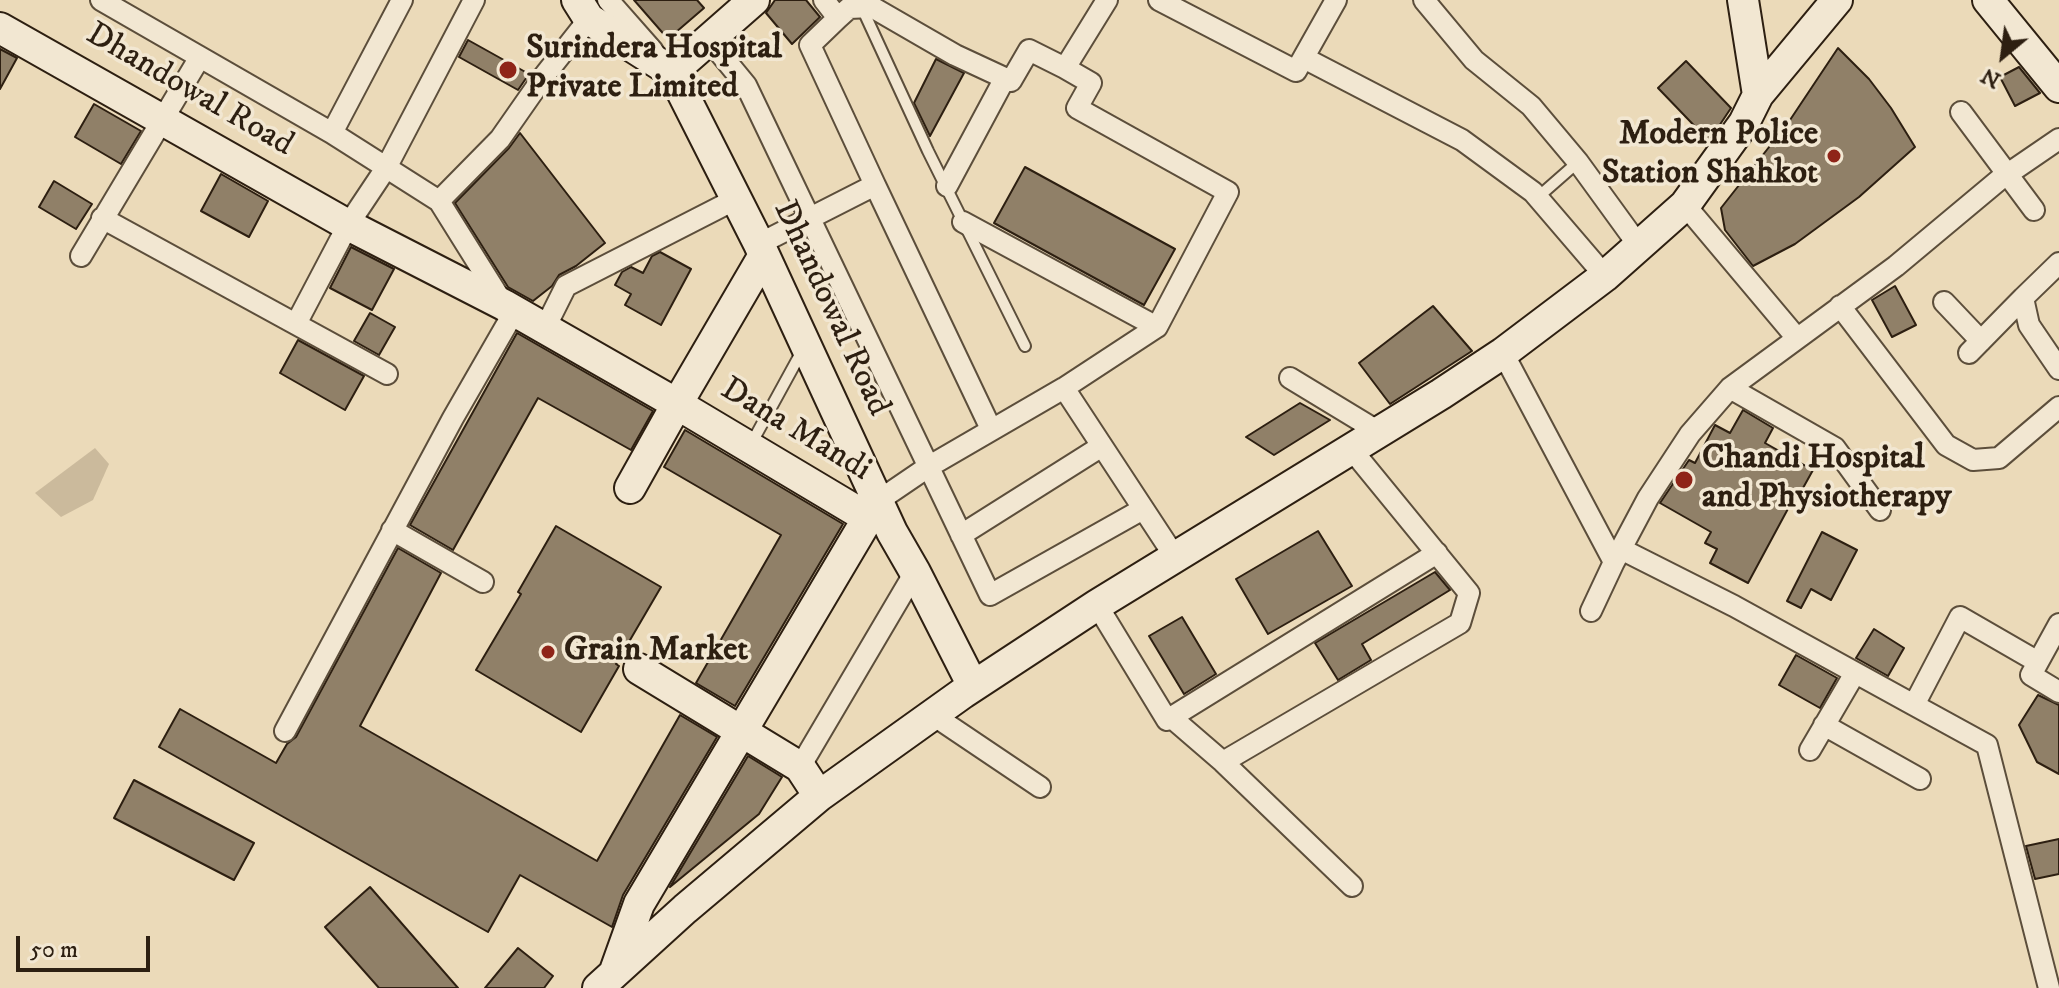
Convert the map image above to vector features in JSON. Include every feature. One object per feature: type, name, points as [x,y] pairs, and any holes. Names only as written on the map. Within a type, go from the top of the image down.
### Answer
[{"type":"street","points":[[101,0],[332,133],[439,201],[509,309],[285,731]]},
{"type":"street","points":[[332,133],[402,0]]},
{"type":"street","points":[[297,322],[348,225],[386,168],[474,0]]},
{"type":"street","points":[[439,201],[500,139],[591,6],[672,72],[754,0]]},
{"type":"street","points":[[824,0],[838,18]]},
{"type":"street","points":[[1065,68],[1107,0]]},
{"type":"street","points":[[1173,3],[1296,71],[1336,0]]},
{"type":"street","points":[[1424,0],[1474,60],[1531,106],[1578,162],[1639,246]]},
{"type":"street","points":[[1743,0],[1758,95]]},
{"type":"street","points":[[606,982],[685,909],[819,796],[973,686],[1097,605],[1352,450],[1503,353],[1605,276],[1685,205],[1744,123],[1758,95],[1837,0]]},
{"type":"street","points":[[1988,0],[2059,87]]},
{"type":"street","points":[[879,517],[928,467],[1064,388],[1157,327],[1228,192],[1077,108],[1091,83],[1029,50],[1011,81],[955,55],[872,7],[849,8],[810,45],[991,429]]},
{"type":"street","name":"Dhandowal Road","points":[[0,28],[348,225],[545,328],[677,404]]},
{"type":"street","points":[[709,40],[746,85],[990,595],[1143,509]]},
{"type":"street","points":[[81,256],[200,57]]},
{"type":"street","points":[[1304,58],[1462,140],[1537,198],[1605,276]]},
{"type":"street","name":"Dhandowal Road","points":[[672,72],[762,250],[879,517],[915,572],[973,686]]},
{"type":"street","points":[[947,186],[1005,78]]},
{"type":"street","points":[[1961,112],[2034,210]]},
{"type":"street","points":[[1591,611],[1648,498],[1690,434],[1730,388],[1896,266],[2006,176],[2059,139]]},
{"type":"street","points":[[677,404],[762,250],[810,218],[875,185]]},
{"type":"street","points":[[545,328],[566,286],[736,199]]},
{"type":"street","points":[[1685,205],[1796,337]]},
{"type":"street","points":[[102,218],[297,322],[387,374]]},
{"type":"street","points":[[963,222],[1157,327]]},
{"type":"street","points":[[1944,302],[1975,347],[2059,263]]},
{"type":"street","points":[[2023,298],[2029,325],[2059,369]]},
{"type":"street","points":[[1840,306],[1946,445],[1973,460],[1999,458],[2059,407]]},
{"type":"street","points":[[1503,353],[1617,556],[1734,606],[1987,745],[2049,988]]},
{"type":"street","points":[[1290,378],[1379,432]]},
{"type":"street","points":[[1064,388],[1175,557]]},
{"type":"street","points":[[1730,388],[1835,448],[1880,510]]},
{"type":"street","name":"Dana Mandi","points":[[606,982],[639,904],[742,731],[879,517],[677,404],[630,488]]},
{"type":"street","points":[[961,535],[1102,446]]},
{"type":"street","points":[[1223,762],[1460,623],[1469,593],[1352,450]]},
{"type":"street","points":[[392,530],[483,582]]},
{"type":"street","points":[[1097,605],[1167,720],[1437,553]]},
{"type":"street","points":[[800,767],[915,572]]},
{"type":"street","points":[[1914,705],[1960,617],[2038,662]]},
{"type":"street","points":[[2059,624],[2031,675],[2059,692]]},
{"type":"street","points":[[639,669],[800,767],[819,796]]},
{"type":"street","points":[[1810,750],[1855,673]]},
{"type":"street","points":[[933,715],[1040,787]]},
{"type":"street","points":[[1172,718],[1223,762],[1352,886]]},
{"type":"street","points":[[1824,725],[1920,779]]},
{"type":"lane","points":[[862,8],[1025,346]]},
{"type":"lane","points":[[1537,198],[1578,162]]},
{"type":"lane","points":[[749,447],[805,345]]},
{"type":"shaded area","points":[[95,448],[109,464],[93,500],[61,517],[35,493]]},
{"type":"building","points":[[634,0],[697,0],[704,8],[668,39]]},
{"type":"building","points":[[775,0],[806,0],[820,17],[792,44],[766,13]]},
{"type":"building","points":[[468,40],[529,74],[518,90],[459,57]]},
{"type":"building","name":"Modern Police Station Shahkot","points":[[1838,48],[1869,79],[1915,147],[1859,197],[1795,244],[1753,266],[1725,230],[1721,208],[1788,123]]},
{"type":"building","points":[[0,49],[17,58],[0,89]]},
{"type":"building","points":[[936,59],[964,73],[930,136],[914,103]]},
{"type":"building","points":[[1686,61],[1731,108],[1709,141],[1658,88]]},
{"type":"building","points":[[2019,67],[2040,93],[2015,106],[2000,77]]},
{"type":"building","points":[[94,104],[141,131],[121,164],[75,137]]},
{"type":"building","points":[[520,133],[605,243],[559,275],[552,286],[533,301],[508,287],[455,203]]},
{"type":"building","points":[[1025,167],[1175,249],[1144,305],[994,223]]},
{"type":"building","points":[[221,174],[268,201],[249,237],[201,211]]},
{"type":"building","points":[[54,181],[92,204],[76,229],[39,207]]},
{"type":"building","points":[[351,247],[394,269],[372,310],[330,288]]},
{"type":"building","points":[[660,252],[691,269],[661,325],[625,305],[631,294],[615,285],[622,272],[631,267],[643,273],[652,256]]},
{"type":"building","points":[[1895,286],[1916,325],[1892,337],[1872,300]]},
{"type":"building","points":[[1433,306],[1472,351],[1390,404],[1359,363]]},
{"type":"building","points":[[370,313],[395,327],[379,355],[354,341]]},
{"type":"building","points":[[517,333],[653,411],[631,450],[538,398],[453,550],[410,525]]},
{"type":"building","points":[[298,340],[364,376],[345,410],[280,373]]},
{"type":"building","points":[[1300,403],[1330,420],[1274,455],[1246,437]]},
{"type":"building","points":[[1743,410],[1773,428],[1765,443],[1813,470],[1793,506],[1790,505],[1748,583],[1710,563],[1717,549],[1705,543],[1711,532],[1660,503],[1689,460],[1695,463],[1715,425],[1730,433]]},
{"type":"building","points":[[685,430],[843,524],[735,706],[696,683],[781,535],[664,467]]},
{"type":"building","points":[[556,526],[661,587],[581,732],[476,670],[521,594],[518,592]]},
{"type":"building","points":[[1318,531],[1352,586],[1268,634],[1236,579]]},
{"type":"building","points":[[1822,532],[1857,550],[1831,600],[1811,589],[1801,608],[1787,601]]},
{"type":"building","points":[[398,548],[441,573],[360,726],[597,861],[680,715],[717,737],[623,895],[612,927],[520,875],[488,932],[159,747],[180,709],[276,763],[287,744],[296,737]]},
{"type":"building","points":[[1435,572],[1450,590],[1362,644],[1371,660],[1338,680],[1315,643]]},
{"type":"building","points":[[1182,617],[1216,674],[1184,694],[1149,636]]},
{"type":"building","points":[[1874,629],[1904,648],[1888,676],[1856,658]]},
{"type":"building","points":[[1796,655],[1837,678],[1820,708],[1779,685]]},
{"type":"building","points":[[2038,695],[2059,705],[2059,774],[2037,762],[2019,725]]},
{"type":"building","points":[[748,756],[782,777],[759,814],[670,887]]},
{"type":"building","points":[[134,780],[254,843],[234,880],[114,818]]},
{"type":"building","points":[[2059,839],[2059,874],[2035,879],[2026,846]]},
{"type":"building","points":[[370,887],[458,988],[379,988],[325,927]]},
{"type":"building","points":[[518,948],[553,976],[544,988],[485,988]]},
{"type":"place","name":"Surindera Hospital Private Limited","points":[[508,70]]},
{"type":"place","name":"Modern Police Station Shahkot","points":[[1834,156]]},
{"type":"place","name":"Chandi Hospital and Physiotherapy","points":[[1684,480]]},
{"type":"place","name":"Grain Market","points":[[548,652]]}]
